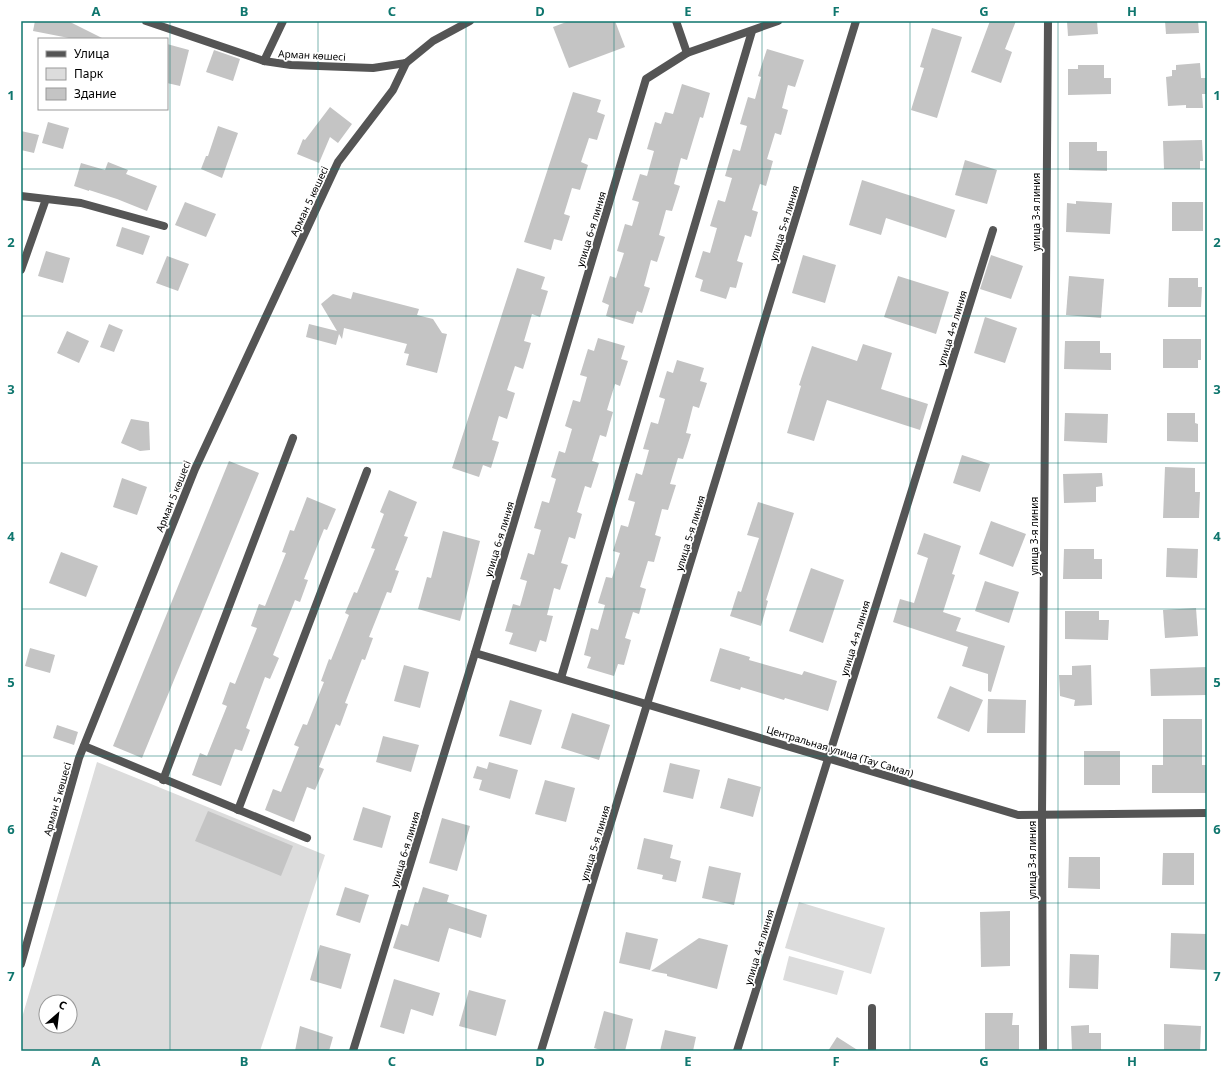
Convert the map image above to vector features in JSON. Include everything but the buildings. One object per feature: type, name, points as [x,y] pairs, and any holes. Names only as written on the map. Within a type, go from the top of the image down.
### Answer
[{"type":"street","name":"Арман көшесі","points":[[146,21],[264,61],[291,65],[373,68],[406,63]]},
{"type":"street","points":[[264,61],[283,21]]},
{"type":"street","points":[[406,63],[433,41],[470,21]]},
{"type":"street","points":[[676,21],[687,53]]},
{"type":"street","name":"улица 6-я линия","points":[[353,1051],[475,653],[646,79],[687,53],[778,21]]},
{"type":"street","name":"улица 5-я линия","points":[[541,1051],[856,21]]},
{"type":"street","name":"улица 3-я линия","points":[[1043,1051],[1042,815],[1048,21]]},
{"type":"street","points":[[561,678],[752,31]]},
{"type":"street","name":"Арман 5 көшесі","points":[[21,964],[79,758],[195,468],[338,162],[393,90],[406,63]]},
{"type":"street","points":[[21,196],[81,203],[164,226]]},
{"type":"street","points":[[21,270],[46,199]]},
{"type":"street","name":"улица 4-я линия","points":[[738,1051],[993,230]]},
{"type":"street","points":[[163,780],[293,438]]},
{"type":"street","points":[[238,810],[367,471]]},
{"type":"street","name":"Центральная улица (Тау Самал)","points":[[475,653],[1018,815],[1207,813]]},
{"type":"street","points":[[84,746],[163,780],[307,838]]},
{"type":"street","points":[[872,1008],[872,1051]]},
{"type":"green space","points":[[97,762],[325,855],[260,1051],[21,1051],[21,1021]]},
{"type":"green space","points":[[799,902],[885,928],[871,974],[785,948]]},
{"type":"green space","points":[[789,956],[844,971],[837,995],[783,980]]}]
